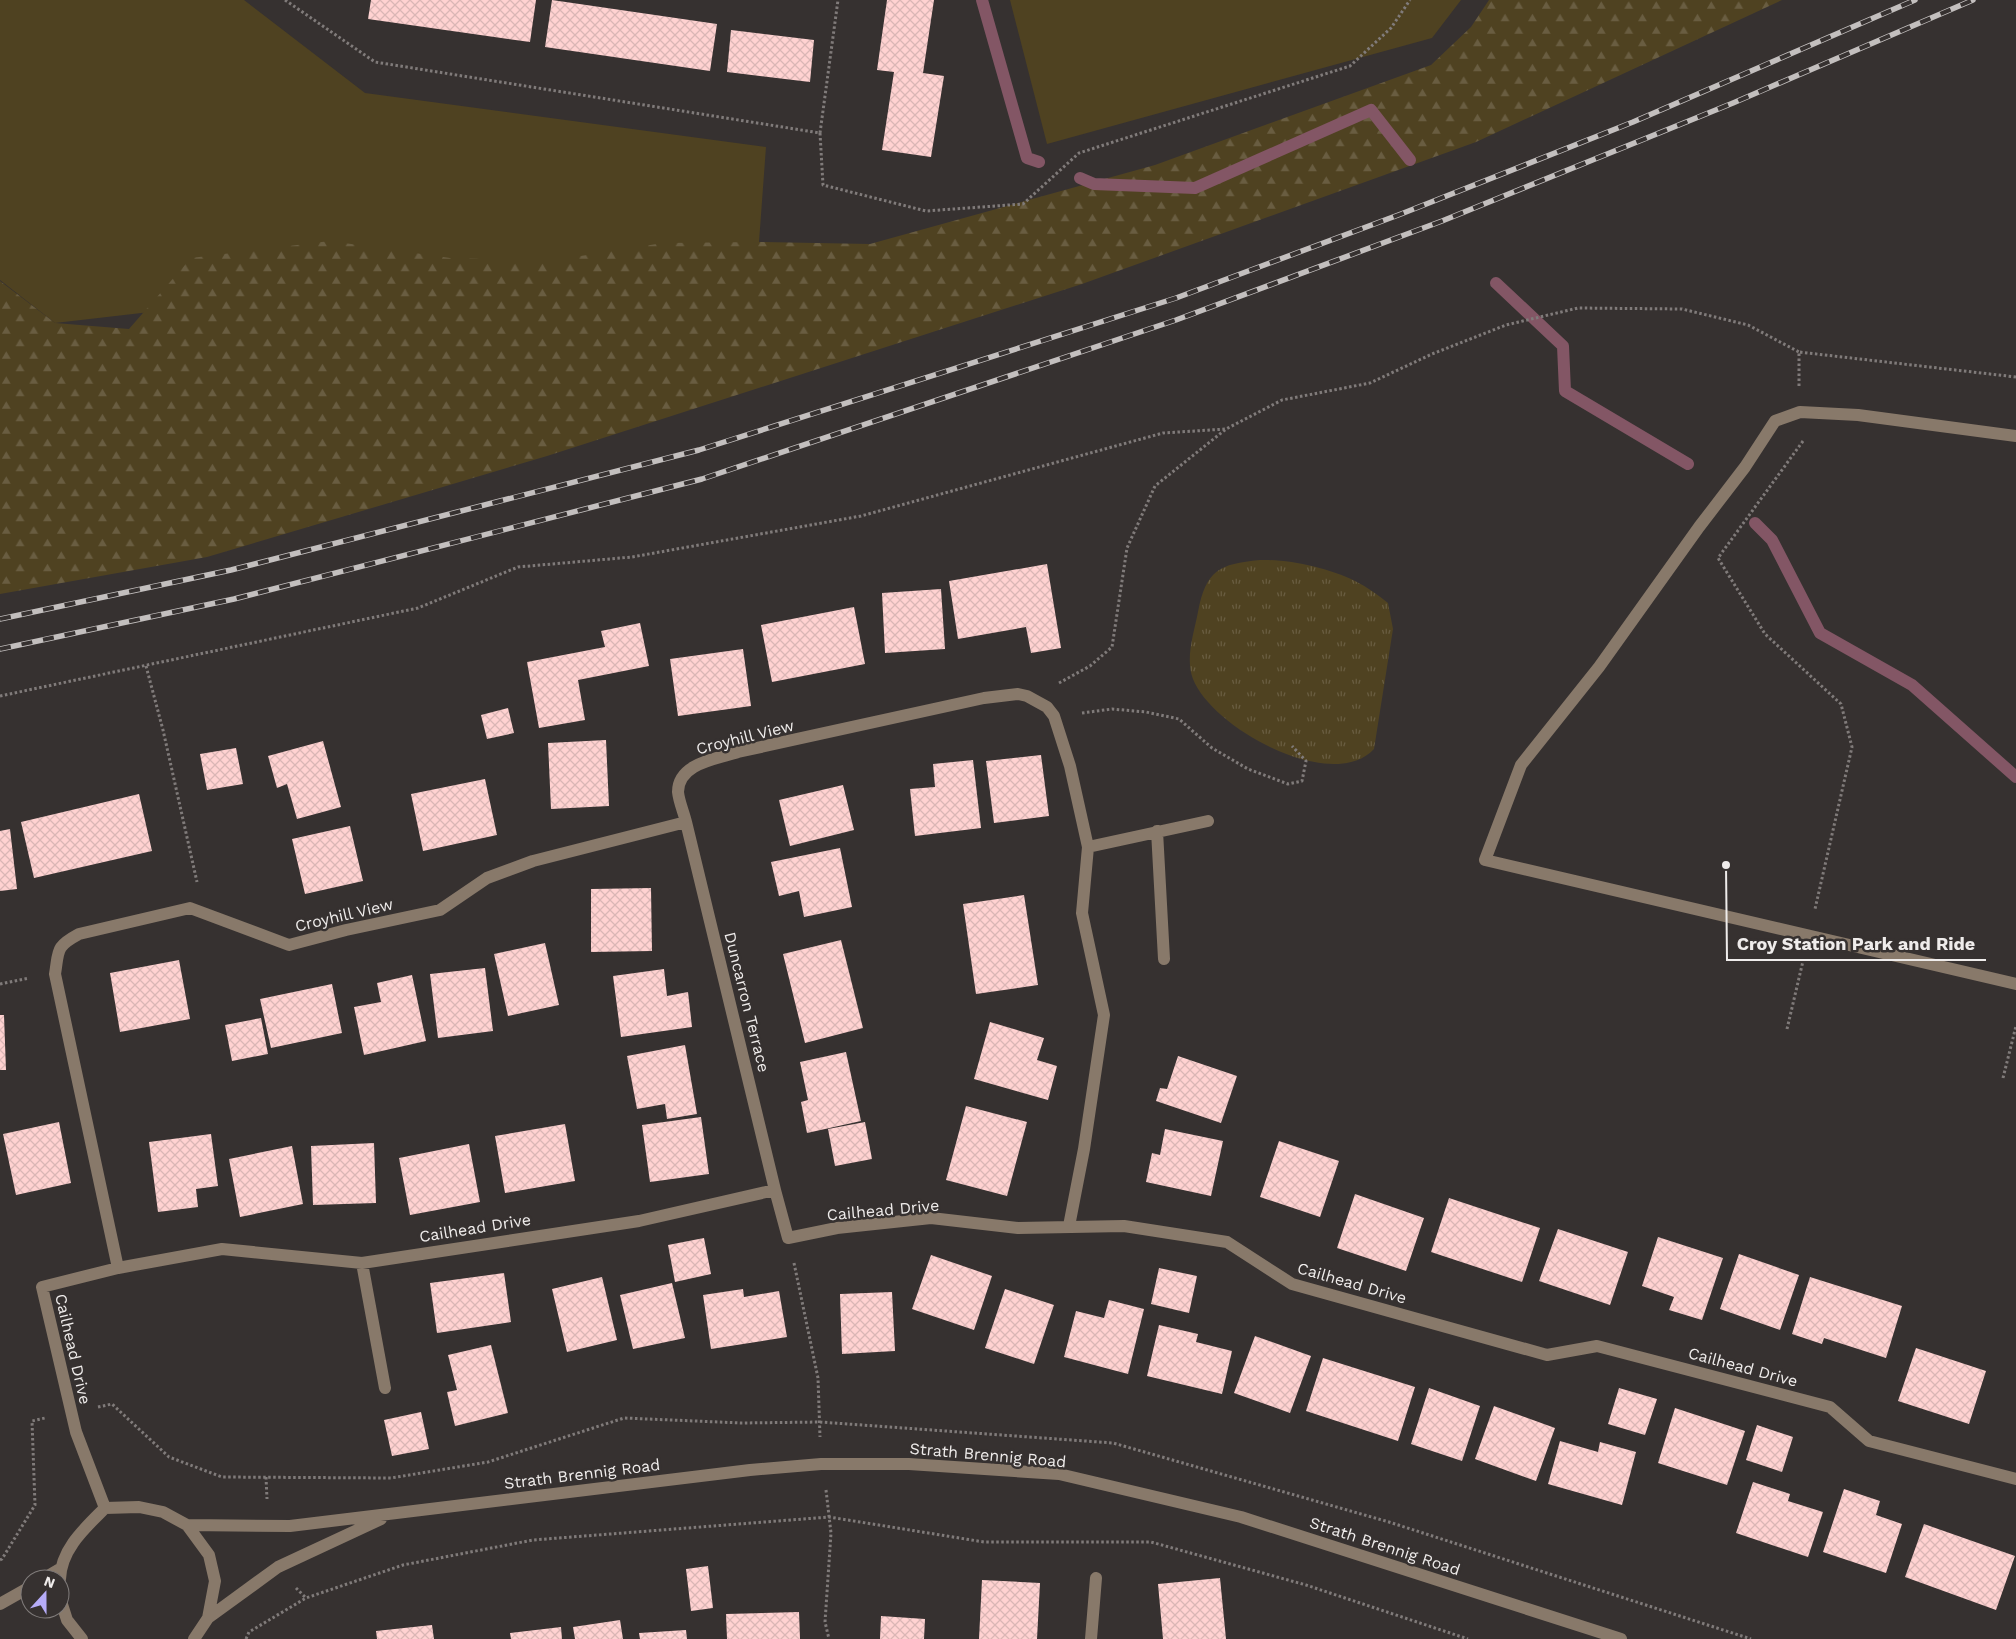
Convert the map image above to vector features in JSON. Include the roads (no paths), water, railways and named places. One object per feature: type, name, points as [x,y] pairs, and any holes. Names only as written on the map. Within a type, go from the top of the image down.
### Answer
[{"type":"street","points":[[2016,436],[1858,415],[1800,412],[1775,421],[1745,467],[1698,527],[1599,666],[1521,765],[1484,860],[2016,984]]},
{"type":"street","name":"Croyhill View","points":[[118,1268],[55,974],[57,953],[65,941],[79,934],[190,908],[289,945],[346,930],[440,910],[487,878],[533,861],[686,822],[678,793],[680,779],[691,768],[738,752],[984,698],[1018,694],[1037,700],[1047,707],[1054,716],[1070,766],[1088,847]]},
{"type":"street","name":"Duncarron Terrace","points":[[686,822],[775,1190]]},
{"type":"street","points":[[1069,1226],[1084,1149],[1104,1015],[1082,913],[1088,847],[1157,831],[1208,822]]},
{"type":"street","points":[[1157,831],[1164,960]]},
{"type":"street","name":"Cailhead Drive","points":[[105,1508],[76,1432],[42,1287],[118,1268],[222,1249],[362,1263],[639,1222],[775,1190],[788,1238],[837,1228],[931,1218],[1018,1228],[1124,1226],[1228,1242],[1292,1284],[1548,1355],[1597,1346],[1830,1407],[1869,1441],[2016,1480]]},
{"type":"street","points":[[362,1263],[385,1388]]},
{"type":"street","name":"Strath Brennig Road","points":[[187,1525],[290,1526],[750,1470],[822,1464],[909,1464],[1059,1474],[1241,1517],[1621,1639]]},
{"type":"street","name":"Strath Brennig Road","points":[[105,1508],[139,1507],[163,1512],[187,1525],[209,1555],[213,1572],[215,1581],[208,1618]]},
{"type":"street","points":[[62,1569],[70,1544],[105,1508]]},
{"type":"street","name":"Strath Brennig Road","points":[[194,1639],[208,1618],[278,1567],[392,1514]]},
{"type":"street","points":[[1091,1639],[1096,1578]]},
{"type":"street","points":[[0,1604],[20,1593]]},
{"type":"street","points":[[67,1619],[82,1639]]},
{"type":"waterway","points":[[982,0],[1027,158],[1039,162]]},
{"type":"waterway","points":[[1080,178],[1094,184],[1195,188],[1371,110],[1410,160]]},
{"type":"waterway","points":[[1496,283],[1563,346],[1565,391],[1688,464]]},
{"type":"waterway","points":[[1755,523],[1772,540],[1820,633],[1912,685],[2016,777]]},
{"type":"railway","points":[[0,619],[231,570],[699,450],[1176,298],[1401,214],[1633,122],[1915,0]]},
{"type":"railway","points":[[0,649],[234,599],[702,479],[1176,320],[1442,221],[1733,103],[1973,0]]},
{"type":"place","name":"Croy Station Park and Ride","points":[[1726,865]]}]
